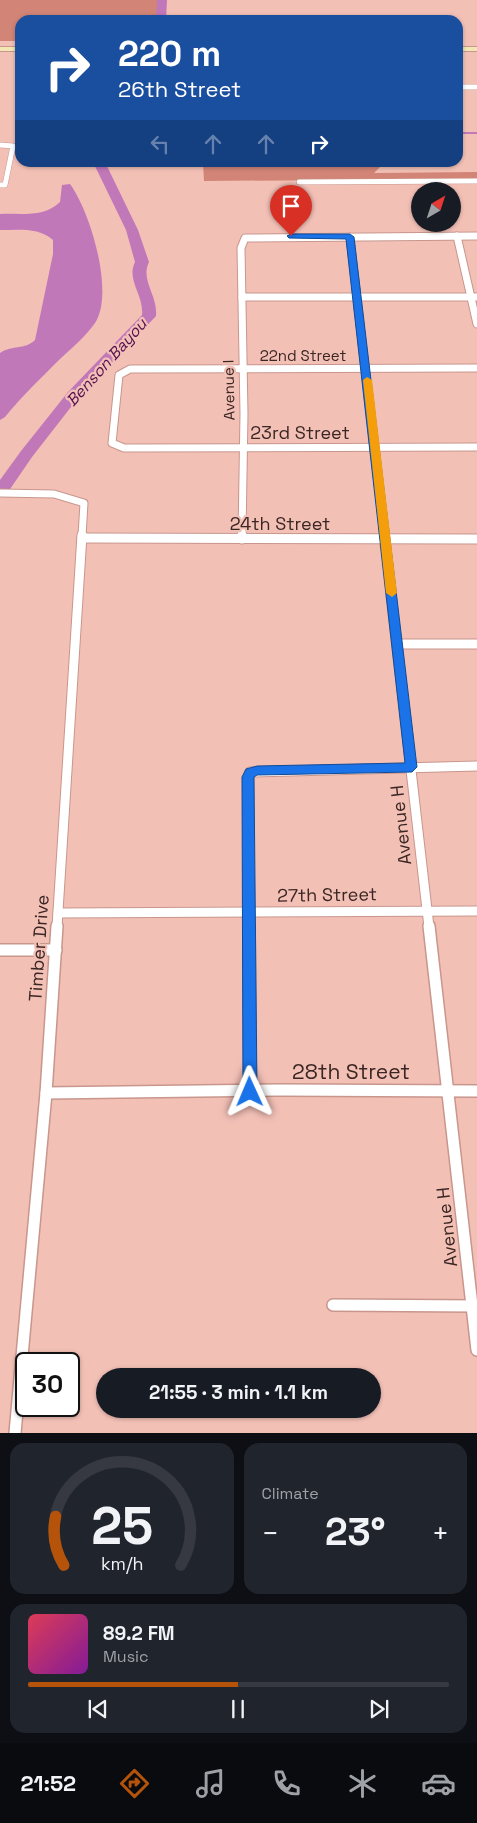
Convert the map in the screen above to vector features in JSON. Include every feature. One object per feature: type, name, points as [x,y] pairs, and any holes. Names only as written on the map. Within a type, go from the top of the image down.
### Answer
[{"type":"main road","points":[[0,49],[15,49]]},
{"type":"main road","points":[[463,49],[477,49]]},
{"type":"street","points":[[463,87],[477,87]]},
{"type":"street","points":[[0,144],[13,146],[5,185],[0,185]]},
{"type":"street","points":[[299,182],[477,181]]},
{"type":"street","name":"Avenue I","points":[[242,539],[244,449],[241,248],[245,238],[252,236],[350,237]]},
{"type":"street","points":[[457,236],[474,297],[477,324]]},
{"type":"street","points":[[350,237],[477,236]]},
{"type":"street","name":"Avenue H","points":[[350,237],[412,767],[426,911],[475,1306],[477,1350]]},
{"type":"street","points":[[242,297],[474,297]]},
{"type":"street","name":"22nd Street","points":[[124,448],[112,443],[119,374],[130,369],[477,368]]},
{"type":"street","name":"23rd Street","points":[[124,448],[477,447]]},
{"type":"street","name":"Timber Drive","points":[[0,493],[48,493],[71,496],[84,503],[46,1093],[15,1433]]},
{"type":"street","name":"24th Street","points":[[82,538],[477,539]]},
{"type":"street","points":[[398,644],[477,644]]},
{"type":"street","points":[[250,1092],[248,777],[250,772],[477,766]]},
{"type":"street","name":"27th Street","points":[[58,913],[477,911]]},
{"type":"street","points":[[0,950],[56,950]]},
{"type":"street","name":"28th Street","points":[[46,1093],[477,1091]]},
{"type":"street","points":[[333,1305],[475,1306]]},
{"type":"shaded area","points":[[0,0],[161,0],[160,15],[15,15],[15,41],[0,41]]},
{"type":"shaded area","points":[[203,167],[380,167],[374,173],[477,172],[477,179],[204,181]]},
{"type":"shaded area","points":[[70,184],[78,196],[85,213],[98,252],[102,292],[100,310],[95,323],[79,342],[0,420],[0,353],[27,345],[35,340],[53,254],[53,240],[35,231],[0,230],[0,214],[40,213],[54,207],[60,202],[62,185]]},
{"type":"waterway","name":"Benson Bayou","points":[[161,15],[162,0]]},
{"type":"waterway","points":[[463,133],[477,133]]},
{"type":"waterway","name":"Benson Bayou","points":[[0,492],[26,454],[73,395],[149,316],[150,306],[148,297],[139,281],[139,268],[142,262],[132,230],[101,167]]},
{"type":"slow traffic","points":[[367,380],[392,593]]},
{"type":"route","points":[[250,1092],[247,897],[248,777],[250,772],[257,770],[412,767],[350,237],[291,236]]}]
